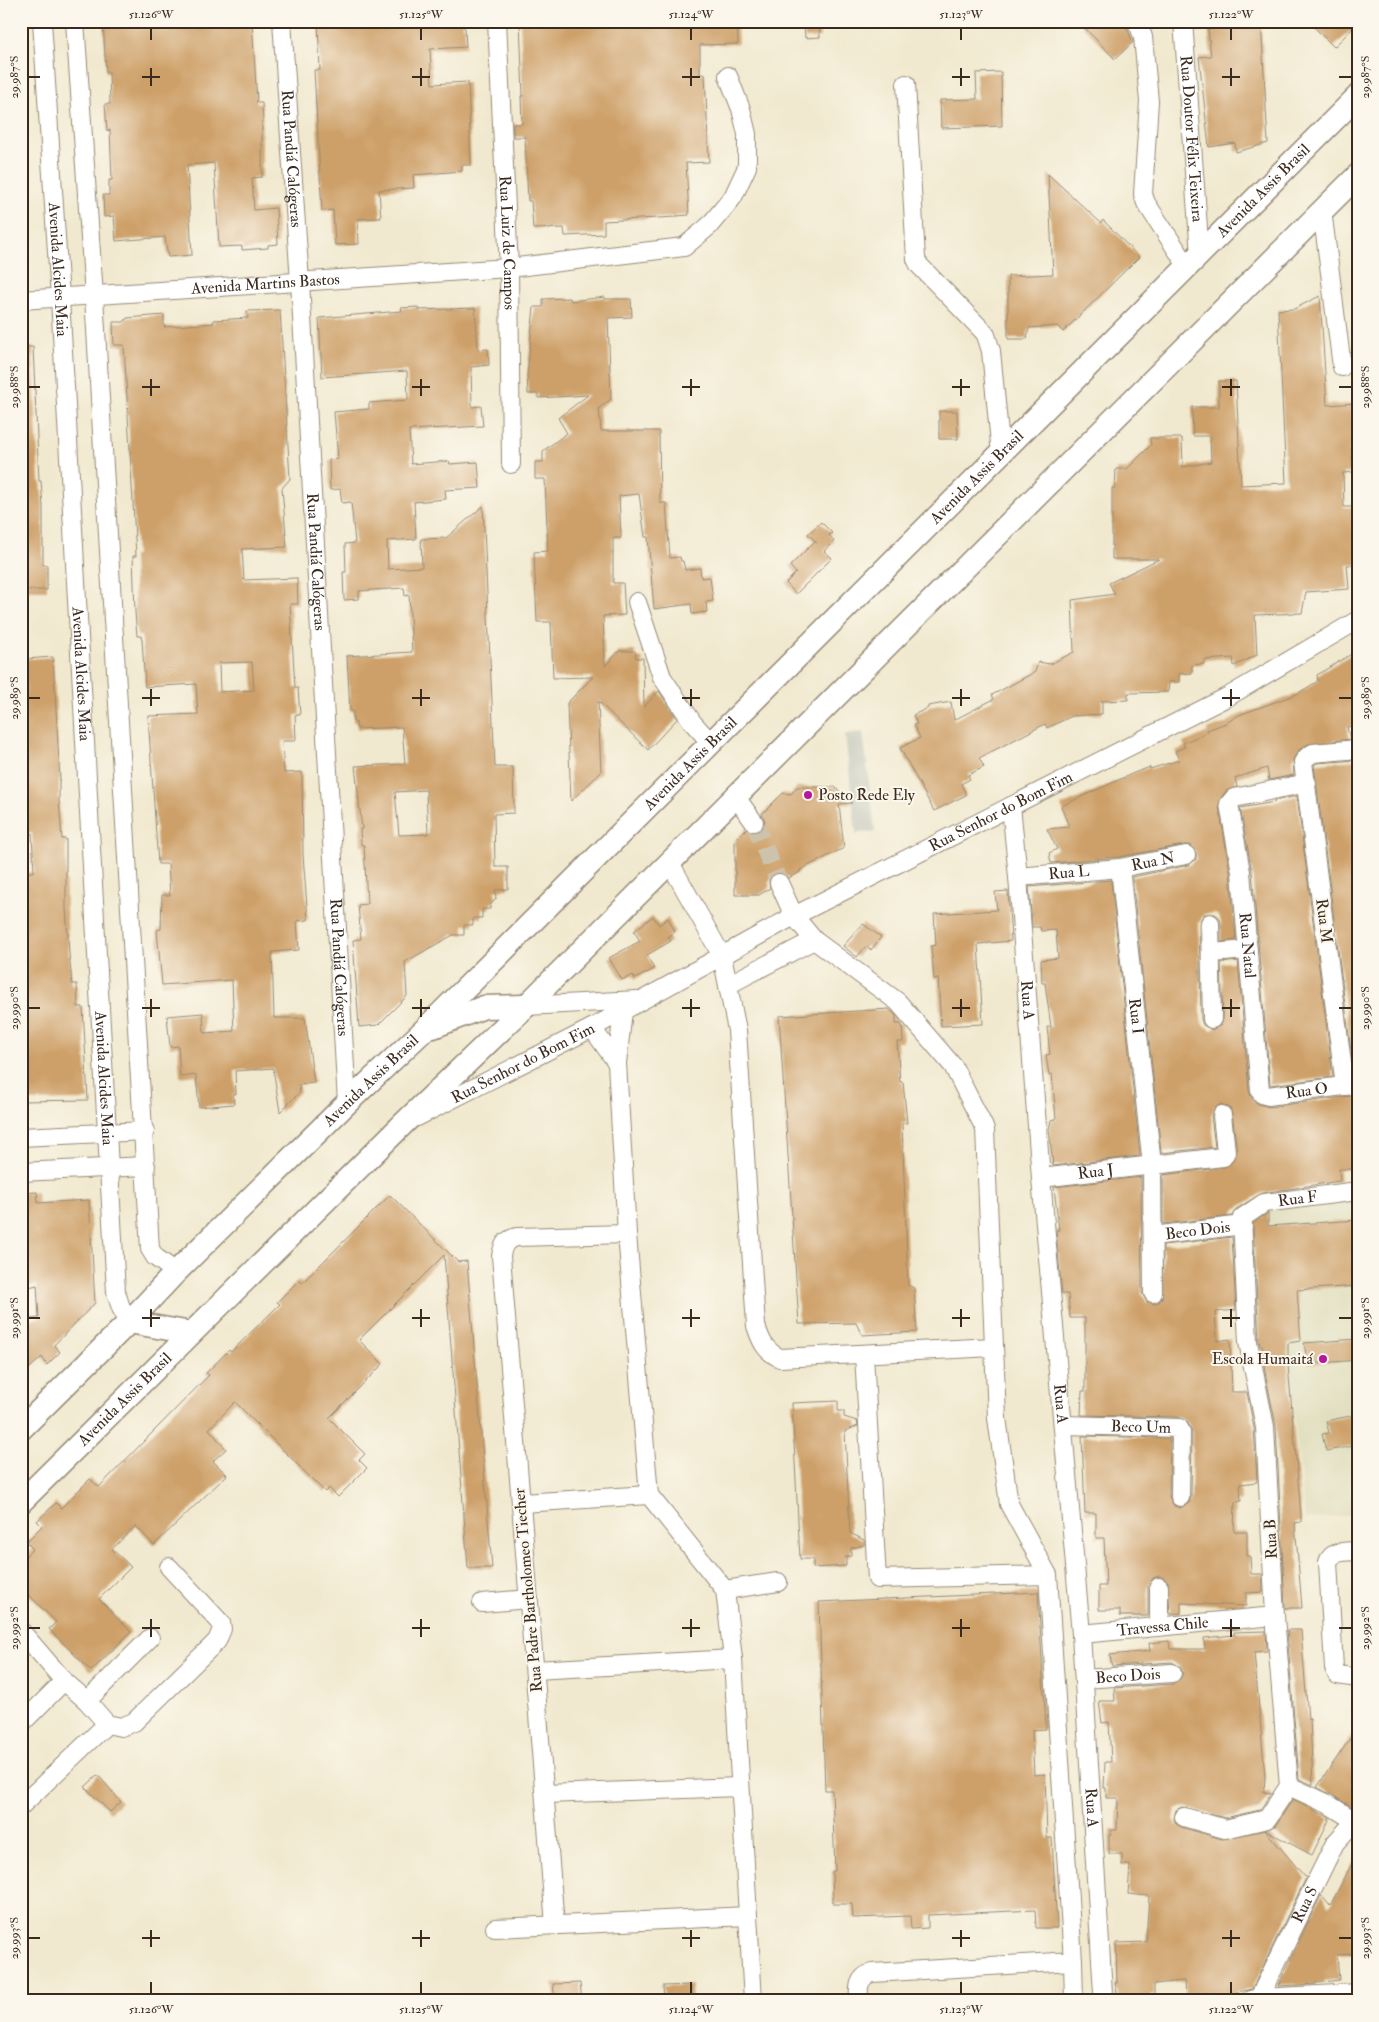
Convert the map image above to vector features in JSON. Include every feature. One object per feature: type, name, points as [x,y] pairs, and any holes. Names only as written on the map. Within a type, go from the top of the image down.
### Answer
[{"type":"main road","name":"Avenida Assis Brasil","points":[[21,1429],[129,1322],[176,1272],[347,1103],[422,1032],[711,744],[1358,96]]},
{"type":"main road","name":"Avenida Assis Brasil","points":[[21,1502],[403,1124],[526,1006],[669,861],[1358,175]]},
{"type":"main road","points":[[422,1032],[484,1007],[526,1006]]},
{"type":"main road","points":[[129,1322],[190,1334]]},
{"type":"street","name":"Avenida Alcides Maia","points":[[42,21],[60,298],[116,1292],[121,1308],[129,1322]]},
{"type":"street","name":"Avenida Alcides Maia","points":[[75,21],[94,296],[145,1131],[150,1249],[155,1258],[176,1272]]},
{"type":"street","name":"Rua Pandiá Calógeras","points":[[282,21],[300,282],[347,1103]]},
{"type":"street","name":"Rua Luiz de Campos","points":[[497,21],[509,268],[511,464]]},
{"type":"street","points":[[1136,21],[1143,38],[1149,101],[1144,194],[1146,203],[1194,261]]},
{"type":"street","name":"Rua Doutor Félix Teixeira","points":[[1183,21],[1194,261]]},
{"type":"street","name":"Avenida Martins Bastos","points":[[21,300],[509,268],[684,246],[709,226],[733,197],[746,167],[746,134],[741,109],[728,76]]},
{"type":"street","points":[[906,84],[916,259],[918,264],[986,335],[991,351],[1001,454]]},
{"type":"street","points":[[1322,210],[1342,367]]},
{"type":"street","points":[[637,602],[662,677],[693,723],[711,744]]},
{"type":"street","name":"Rua Senhor do Bom Fim","points":[[403,1124],[592,1028],[794,916],[1228,696],[1358,620]]},
{"type":"street","name":"Rua M","points":[[1351,1085],[1303,762],[1306,756],[1312,753],[1358,749]]},
{"type":"street","name":"Rua Natal","points":[[1260,1090],[1241,872],[1230,802],[1234,798],[1307,783]]},
{"type":"street","points":[[736,796],[754,822]]},
{"type":"street","name":"Rua A","points":[[1011,806],[1081,1634],[1103,1993],[1107,2001]]},
{"type":"street","name":"Rua N","points":[[1120,868],[1186,854]]},
{"type":"street","points":[[669,861],[722,956],[737,1030],[756,1326],[763,1345],[770,1353],[780,1358],[994,1347]]},
{"type":"street","name":"Rua L","points":[[1018,878],[1120,868]]},
{"type":"street","name":"Rua I","points":[[1120,868],[1152,1165]]},
{"type":"street","points":[[779,883],[794,916],[814,940],[898,1002],[952,1066],[985,1129],[997,1418],[1009,1504],[1048,1574],[1074,2001]]},
{"type":"street","points":[[1210,923],[1212,1019]]},
{"type":"street","points":[[728,985],[814,940]]},
{"type":"street","points":[[1211,953],[1248,950]]},
{"type":"street","name":"Rua Senhor do Bom Fim","points":[[526,1006],[642,1000]]},
{"type":"street","points":[[623,1011],[618,1063],[627,1234],[649,1495],[726,1590],[733,1659],[753,2001]]},
{"type":"street","points":[[592,1028],[618,1063]]},
{"type":"street","name":"Rua O","points":[[1260,1090],[1262,1094],[1268,1096],[1351,1085]]},
{"type":"street","name":"Rua J","points":[[1041,1178],[1223,1157],[1226,1152],[1222,1115]]},
{"type":"street","points":[[21,1136],[145,1131]]},
{"type":"street","points":[[1152,1165],[1153,1294]]},
{"type":"street","points":[[21,1172],[146,1166]]},
{"type":"street","name":"Rua F","points":[[1242,1221],[1264,1203],[1358,1191]]},
{"type":"street","name":"Beco Dois","points":[[1153,1236],[1242,1221]]},
{"type":"street","name":"Rua B","points":[[1242,1221],[1248,1342],[1265,1427],[1275,1616],[1289,1786]]},
{"type":"street","name":"Rua Padre Bartholomeo Tiecher","points":[[555,1925],[501,1256],[505,1243],[517,1237],[627,1234]]},
{"type":"street","points":[[864,1355],[878,1579],[1048,1574]]},
{"type":"street","name":"Beco Um","points":[[1063,1425],[1179,1428],[1181,1432],[1180,1497]]},
{"type":"street","points":[[522,1504],[649,1495]]},
{"type":"street","points":[[1358,1551],[1336,1553],[1330,1557],[1328,1562],[1334,1668],[1338,1675],[1358,1678]]},
{"type":"street","points":[[21,1631],[64,1681],[87,1701],[107,1724],[121,1726],[134,1722],[217,1641],[222,1629],[217,1618],[169,1567]]},
{"type":"street","points":[[726,1590],[778,1582]]},
{"type":"street","points":[[1159,1587],[1159,1627]]},
{"type":"street","points":[[482,1603],[529,1599]]},
{"type":"street","name":"Travessa Chile","points":[[1081,1634],[1275,1616]]},
{"type":"street","points":[[87,1701],[150,1638]]},
{"type":"street","points":[[535,1670],[733,1659]]},
{"type":"street","name":"Beco Dois","points":[[1084,1679],[1172,1674]]},
{"type":"street","points":[[23,1720],[64,1681]]},
{"type":"street","points":[[21,1806],[107,1724]]},
{"type":"street","points":[[1184,1817],[1225,1829],[1267,1819],[1289,1786],[1328,1804],[1356,1820]]},
{"type":"street","points":[[545,1794],[740,1787]]},
{"type":"street","name":"Rua S","points":[[1253,1999],[1335,1843],[1356,1820]]},
{"type":"street","points":[[495,1928],[748,1916]]},
{"type":"street","points":[[859,2001],[858,1987],[860,1982],[867,1974],[872,1973],[1073,1961]]},
{"type":"street","points":[[1253,1999],[1358,1993]]},
{"type":"shaded area","points":[[863,732],[875,832],[856,833],[845,734]]},
{"type":"shaded area","name":"Escola Humaitá","points":[[1358,1201],[1358,1515],[1305,1519],[1288,1357],[1260,1360],[1247,1235],[1254,1215],[1264,1207]]},
{"type":"building","points":[[103,21],[252,21],[257,103],[262,103],[263,122],[262,177],[252,178],[254,210],[276,208],[278,244],[268,245],[268,248],[242,250],[242,246],[219,247],[214,163],[187,165],[192,255],[168,257],[165,237],[116,241],[114,216],[104,217],[103,195],[109,195],[109,180],[112,180],[110,130],[107,131],[105,104],[110,104],[109,72],[106,73]]},
{"type":"building","points":[[318,21],[462,21],[462,26],[465,28],[466,47],[430,49],[432,84],[468,82],[471,165],[462,165],[462,171],[413,175],[414,188],[379,190],[381,218],[358,219],[359,244],[335,245],[333,210],[322,211],[314,70],[320,70]]},
{"type":"building","points":[[520,21],[737,21],[738,44],[700,45],[700,74],[705,74],[709,162],[686,163],[689,215],[604,221],[604,234],[565,236],[564,228],[533,229],[531,201],[528,201],[525,137],[513,137],[513,124],[522,124],[521,96],[523,96]]},
{"type":"building","points":[[804,21],[819,21],[820,37],[805,38]]},
{"type":"building","points":[[1078,21],[1124,21],[1133,42],[1115,59]]},
{"type":"building","points":[[1236,21],[1261,21],[1268,143],[1236,152],[1235,143],[1209,147],[1199,57],[1211,56],[1208,29],[1236,27]]},
{"type":"building","points":[[1308,21],[1345,21],[1352,29],[1334,47]]},
{"type":"building","points":[[1001,72],[1002,126],[941,128],[940,100],[977,99],[976,73]]},
{"type":"building","points":[[1048,174],[1101,223],[1103,220],[1139,257],[1063,332],[1057,326],[1029,328],[1027,339],[1008,339],[1008,276],[1053,274]]},
{"type":"building","points":[[1320,296],[1327,405],[1358,403],[1358,444],[1351,449],[1354,472],[1343,473],[1344,507],[1358,507],[1358,565],[1347,565],[1349,589],[1306,592],[1302,613],[1255,615],[1257,655],[1234,666],[1233,658],[1204,660],[1204,664],[1192,665],[1192,673],[1179,674],[1179,682],[1169,682],[1168,692],[1128,693],[1128,700],[1102,701],[1102,714],[1072,716],[1047,728],[1045,724],[979,758],[984,767],[968,775],[970,779],[961,784],[966,795],[934,811],[900,748],[920,738],[914,725],[917,724],[913,715],[928,708],[928,706],[951,702],[954,720],[994,699],[992,695],[1035,672],[1038,662],[1050,664],[1074,652],[1072,600],[1115,594],[1109,583],[1159,559],[1112,559],[1112,488],[1115,488],[1116,469],[1127,469],[1151,445],[1150,438],[1182,438],[1183,467],[1211,462],[1210,436],[1193,436],[1192,407],[1219,407],[1219,381],[1236,381],[1241,485],[1286,483],[1278,310],[1294,309]]},
{"type":"building","points":[[605,297],[605,299],[631,299],[632,317],[608,318],[611,399],[599,408],[601,431],[659,431],[660,503],[666,503],[670,558],[680,557],[685,570],[700,568],[701,578],[710,577],[713,601],[706,602],[707,612],[692,614],[691,604],[654,609],[648,537],[645,537],[639,494],[619,496],[621,538],[613,538],[613,583],[623,583],[625,615],[603,616],[605,666],[619,651],[635,651],[636,658],[643,658],[644,707],[659,691],[677,719],[648,750],[598,701],[601,772],[571,801],[567,703],[593,677],[553,678],[551,622],[537,622],[534,552],[548,551],[545,479],[535,479],[535,462],[543,462],[543,451],[567,433],[558,418],[588,395],[538,398],[538,394],[528,394],[527,376],[534,307],[543,307],[543,299],[570,298],[571,301]]},
{"type":"building","points":[[418,307],[419,310],[475,308],[478,350],[488,349],[489,365],[471,367],[472,407],[481,406],[483,426],[409,430],[411,464],[449,461],[450,464],[478,462],[480,488],[445,490],[446,499],[414,502],[416,539],[387,541],[388,569],[422,567],[421,539],[446,538],[483,506],[495,767],[513,767],[514,813],[494,814],[495,867],[508,867],[508,889],[495,890],[496,899],[490,905],[490,909],[482,909],[482,918],[473,918],[473,925],[464,925],[464,935],[453,935],[405,962],[407,996],[378,1025],[359,1027],[353,940],[361,939],[358,905],[367,904],[364,845],[361,845],[360,829],[362,829],[355,766],[405,764],[402,727],[357,729],[356,722],[353,722],[353,711],[350,711],[347,656],[412,652],[409,595],[405,596],[404,588],[359,591],[359,599],[344,600],[345,544],[355,543],[351,502],[342,503],[340,489],[330,490],[329,460],[338,459],[334,412],[369,409],[369,403],[408,400],[407,371],[322,377],[319,318],[402,311],[401,308]],"holes":[[[426,790],[428,834],[399,835],[395,792]]]},
{"type":"building","points":[[280,310],[290,479],[282,488],[287,547],[242,549],[244,580],[297,578],[298,604],[290,604],[295,688],[298,688],[300,715],[295,715],[296,739],[294,741],[282,741],[284,773],[302,772],[303,855],[308,920],[297,921],[299,950],[272,952],[274,1018],[305,1018],[314,1083],[299,1085],[300,1092],[280,1112],[273,1068],[235,1071],[236,1094],[233,1094],[234,1104],[199,1107],[196,1075],[180,1077],[178,1046],[170,1047],[167,1016],[203,1013],[204,1033],[234,1031],[232,980],[162,985],[157,930],[161,929],[162,895],[170,895],[168,864],[158,864],[148,716],[198,714],[196,684],[145,687],[142,640],[141,636],[137,636],[135,612],[133,556],[136,556],[124,345],[114,345],[113,322],[124,322],[127,318],[164,315],[164,327],[214,323],[213,320],[248,318],[247,311]],"holes":[[[252,662],[254,690],[220,692],[219,663]]]},
{"type":"building","points":[[21,347],[33,347],[39,481],[41,481],[43,507],[43,565],[47,565],[47,590],[21,590]]},
{"type":"building","points":[[939,411],[957,411],[958,439],[939,439]]},
{"type":"building","points":[[821,522],[832,533],[829,535],[834,541],[824,551],[832,558],[796,594],[786,583],[796,573],[790,566],[815,541],[808,534]]},
{"type":"building","points":[[1358,650],[1358,724],[1347,727],[1350,739],[1308,744],[1299,750],[1293,759],[1294,775],[1269,780],[1267,768],[1235,778],[1237,787],[1226,791],[1221,798],[1219,806],[1230,873],[1236,940],[1221,942],[1221,922],[1215,914],[1204,914],[1199,923],[1201,1019],[1203,1025],[1212,1030],[1221,1025],[1223,1019],[1221,963],[1238,961],[1249,1091],[1252,1099],[1258,1104],[1269,1107],[1358,1095],[1358,1169],[1339,1169],[1340,1181],[1262,1193],[1236,1209],[1232,1216],[1163,1224],[1163,1175],[1225,1167],[1232,1162],[1237,1151],[1232,1113],[1230,1108],[1221,1104],[1215,1107],[1211,1116],[1215,1147],[1161,1153],[1132,877],[1189,865],[1196,859],[1196,852],[1190,845],[1184,845],[1118,857],[1051,863],[1049,853],[1057,849],[1047,829],[1069,827],[1061,806],[1134,773],[1179,760],[1175,751],[1185,747],[1183,743],[1239,715],[1297,694],[1318,681],[1317,675]]},
{"type":"building","points":[[53,657],[60,780],[59,800],[62,839],[66,839],[66,908],[69,953],[72,984],[77,984],[78,1007],[83,1007],[88,1100],[22,1101],[21,872],[34,872],[32,833],[26,834],[24,813],[21,805],[21,662],[26,661],[26,659]]},
{"type":"building","points":[[1358,760],[1358,1074],[1354,1074],[1314,765],[1317,763]]},
{"type":"building","points":[[797,787],[835,787],[852,803],[839,804],[844,848],[800,870],[800,872],[789,878],[780,873],[774,874],[769,882],[770,888],[759,895],[735,895],[735,840],[746,829],[755,833],[761,830],[765,821],[762,814],[783,793],[791,794]]},
{"type":"building","points":[[1297,796],[1333,1077],[1270,1085],[1252,871],[1240,808]]},
{"type":"building","points":[[1111,880],[1140,1156],[1053,1166],[1049,1129],[1051,1120],[1056,1119],[1052,1074],[1049,1075],[1046,1055],[1050,1054],[1047,1027],[1051,1027],[1045,983],[1042,983],[1041,960],[1058,958],[1056,930],[1041,931],[1040,927],[1032,927],[1029,887]]},
{"type":"building","points":[[1008,891],[1011,941],[978,944],[983,1024],[941,1026],[938,978],[934,979],[931,946],[936,945],[934,914],[997,910],[995,892]]},
{"type":"building","points":[[653,916],[659,925],[668,918],[675,932],[668,937],[671,941],[647,955],[654,969],[635,979],[633,975],[622,980],[609,958],[640,941],[634,931]]},
{"type":"building","points":[[863,924],[881,937],[871,950],[866,946],[857,957],[843,946]]},
{"type":"building","points":[[889,1009],[896,1016],[896,1024],[902,1024],[903,1042],[897,1042],[900,1082],[903,1082],[907,1123],[902,1123],[908,1285],[914,1288],[917,1332],[862,1335],[856,1323],[799,1324],[779,1016]]},
{"type":"building","points":[[1141,1177],[1142,1293],[1147,1302],[1154,1304],[1162,1298],[1163,1245],[1232,1237],[1236,1310],[1215,1312],[1217,1341],[1230,1339],[1232,1392],[1247,1392],[1254,1428],[1257,1482],[1240,1484],[1241,1501],[1235,1502],[1234,1532],[1247,1532],[1247,1556],[1250,1556],[1251,1574],[1262,1574],[1263,1592],[1246,1593],[1246,1606],[1181,1603],[1181,1613],[1170,1614],[1168,1582],[1159,1576],[1153,1578],[1148,1587],[1148,1616],[1120,1616],[1120,1610],[1099,1610],[1099,1586],[1106,1586],[1104,1538],[1096,1538],[1096,1513],[1085,1513],[1082,1436],[1170,1438],[1169,1497],[1174,1506],[1180,1508],[1189,1503],[1191,1497],[1192,1432],[1188,1423],[1179,1417],[1081,1415],[1082,1391],[1085,1391],[1085,1318],[1070,1318],[1068,1294],[1062,1294],[1056,1230],[1059,1230],[1054,1187]]},
{"type":"building","points":[[37,1192],[38,1203],[89,1200],[95,1303],[54,1345],[60,1352],[47,1365],[42,1357],[21,1376],[21,1320],[39,1318],[37,1285],[21,1289],[21,1234],[24,1234],[22,1193]]},
{"type":"building","points":[[390,1195],[458,1262],[467,1261],[492,1568],[468,1568],[444,1255],[359,1340],[383,1364],[329,1418],[365,1454],[359,1460],[367,1468],[338,1497],[329,1488],[325,1492],[235,1402],[209,1429],[226,1449],[213,1461],[227,1475],[154,1545],[136,1526],[112,1549],[131,1567],[99,1599],[131,1632],[91,1671],[49,1629],[56,1622],[21,1587],[21,1560],[33,1549],[26,1542],[42,1526],[37,1521],[56,1503],[61,1508],[90,1479],[99,1487],[209,1375],[206,1373],[229,1350],[231,1352],[280,1304],[277,1302],[299,1280],[302,1283]]},
{"type":"building","points":[[1268,1213],[1268,1226],[1358,1220],[1358,1286],[1297,1290],[1301,1341],[1288,1343],[1288,1365],[1301,1515],[1301,1522],[1295,1523],[1302,1608],[1285,1608],[1276,1426],[1265,1372],[1262,1346],[1260,1346],[1259,1341],[1253,1223]]},
{"type":"building","points":[[1358,1339],[1358,1360],[1308,1364],[1304,1343]]},
{"type":"building","points":[[838,1401],[838,1411],[844,1411],[844,1417],[857,1421],[858,1426],[845,1431],[850,1533],[864,1540],[864,1545],[851,1548],[851,1556],[846,1556],[846,1566],[813,1568],[813,1559],[800,1559],[792,1403]]},
{"type":"building","points":[[1355,1415],[1358,1440],[1353,1441],[1354,1446],[1326,1451],[1322,1434],[1329,1433],[1326,1421]]},
{"type":"building","points":[[1038,1592],[1046,1729],[1032,1730],[1034,1775],[1045,1774],[1047,1838],[1052,1838],[1057,1928],[1036,1928],[1035,1910],[928,1915],[928,1928],[911,1929],[910,1916],[853,1918],[852,1904],[833,1904],[832,1871],[835,1871],[832,1790],[825,1790],[819,1602]]},
{"type":"building","points":[[1287,1630],[1301,1630],[1308,1719],[1310,1719],[1313,1785],[1299,1779]]},
{"type":"building","points":[[1266,1631],[1267,1651],[1254,1652],[1265,1776],[1264,1792],[1271,1793],[1260,1810],[1225,1818],[1182,1807],[1176,1810],[1174,1819],[1176,1824],[1181,1827],[1222,1839],[1265,1830],[1306,1878],[1252,1989],[1227,1994],[1227,1996],[1185,1998],[1184,1981],[1154,1984],[1154,1995],[1150,1996],[1150,1998],[1126,2001],[1118,1998],[1115,1983],[1117,1983],[1116,1943],[1146,1942],[1149,1896],[1128,1894],[1130,1865],[1122,1865],[1122,1854],[1109,1854],[1109,1835],[1111,1835],[1111,1830],[1117,1830],[1118,1798],[1106,1798],[1106,1788],[1104,1788],[1105,1762],[1111,1762],[1109,1722],[1102,1723],[1099,1701],[1115,1701],[1114,1688],[1173,1684],[1181,1678],[1183,1673],[1180,1667],[1172,1662],[1112,1666],[1110,1655],[1150,1651],[1149,1643],[1169,1641],[1170,1649],[1205,1649],[1204,1638],[1234,1635],[1234,1632]]},
{"type":"building","points":[[1358,1727],[1358,1808],[1354,1808],[1317,1787]]},
{"type":"building","points":[[98,1775],[121,1802],[110,1812],[85,1787]]},
{"type":"building","points":[[1293,1799],[1330,1818],[1312,1855],[1265,1830],[1276,1825]]},
{"type":"building","points":[[1358,1852],[1358,1954],[1337,1955],[1339,1980],[1316,1984],[1278,1986],[1321,1895],[1330,1906]]},
{"type":"building","points":[[580,1983],[582,2001],[555,2001],[553,1984]]},
{"type":"building","points":[[691,1985],[692,2001],[664,2001],[663,1986]]},
{"type":"tunnel","points":[[754,822],[779,883]]},
{"type":"place","name":"Posto Rede Ely","points":[[808,795]]},
{"type":"place","name":"Escola Humaitá","points":[[1323,1359]]}]
